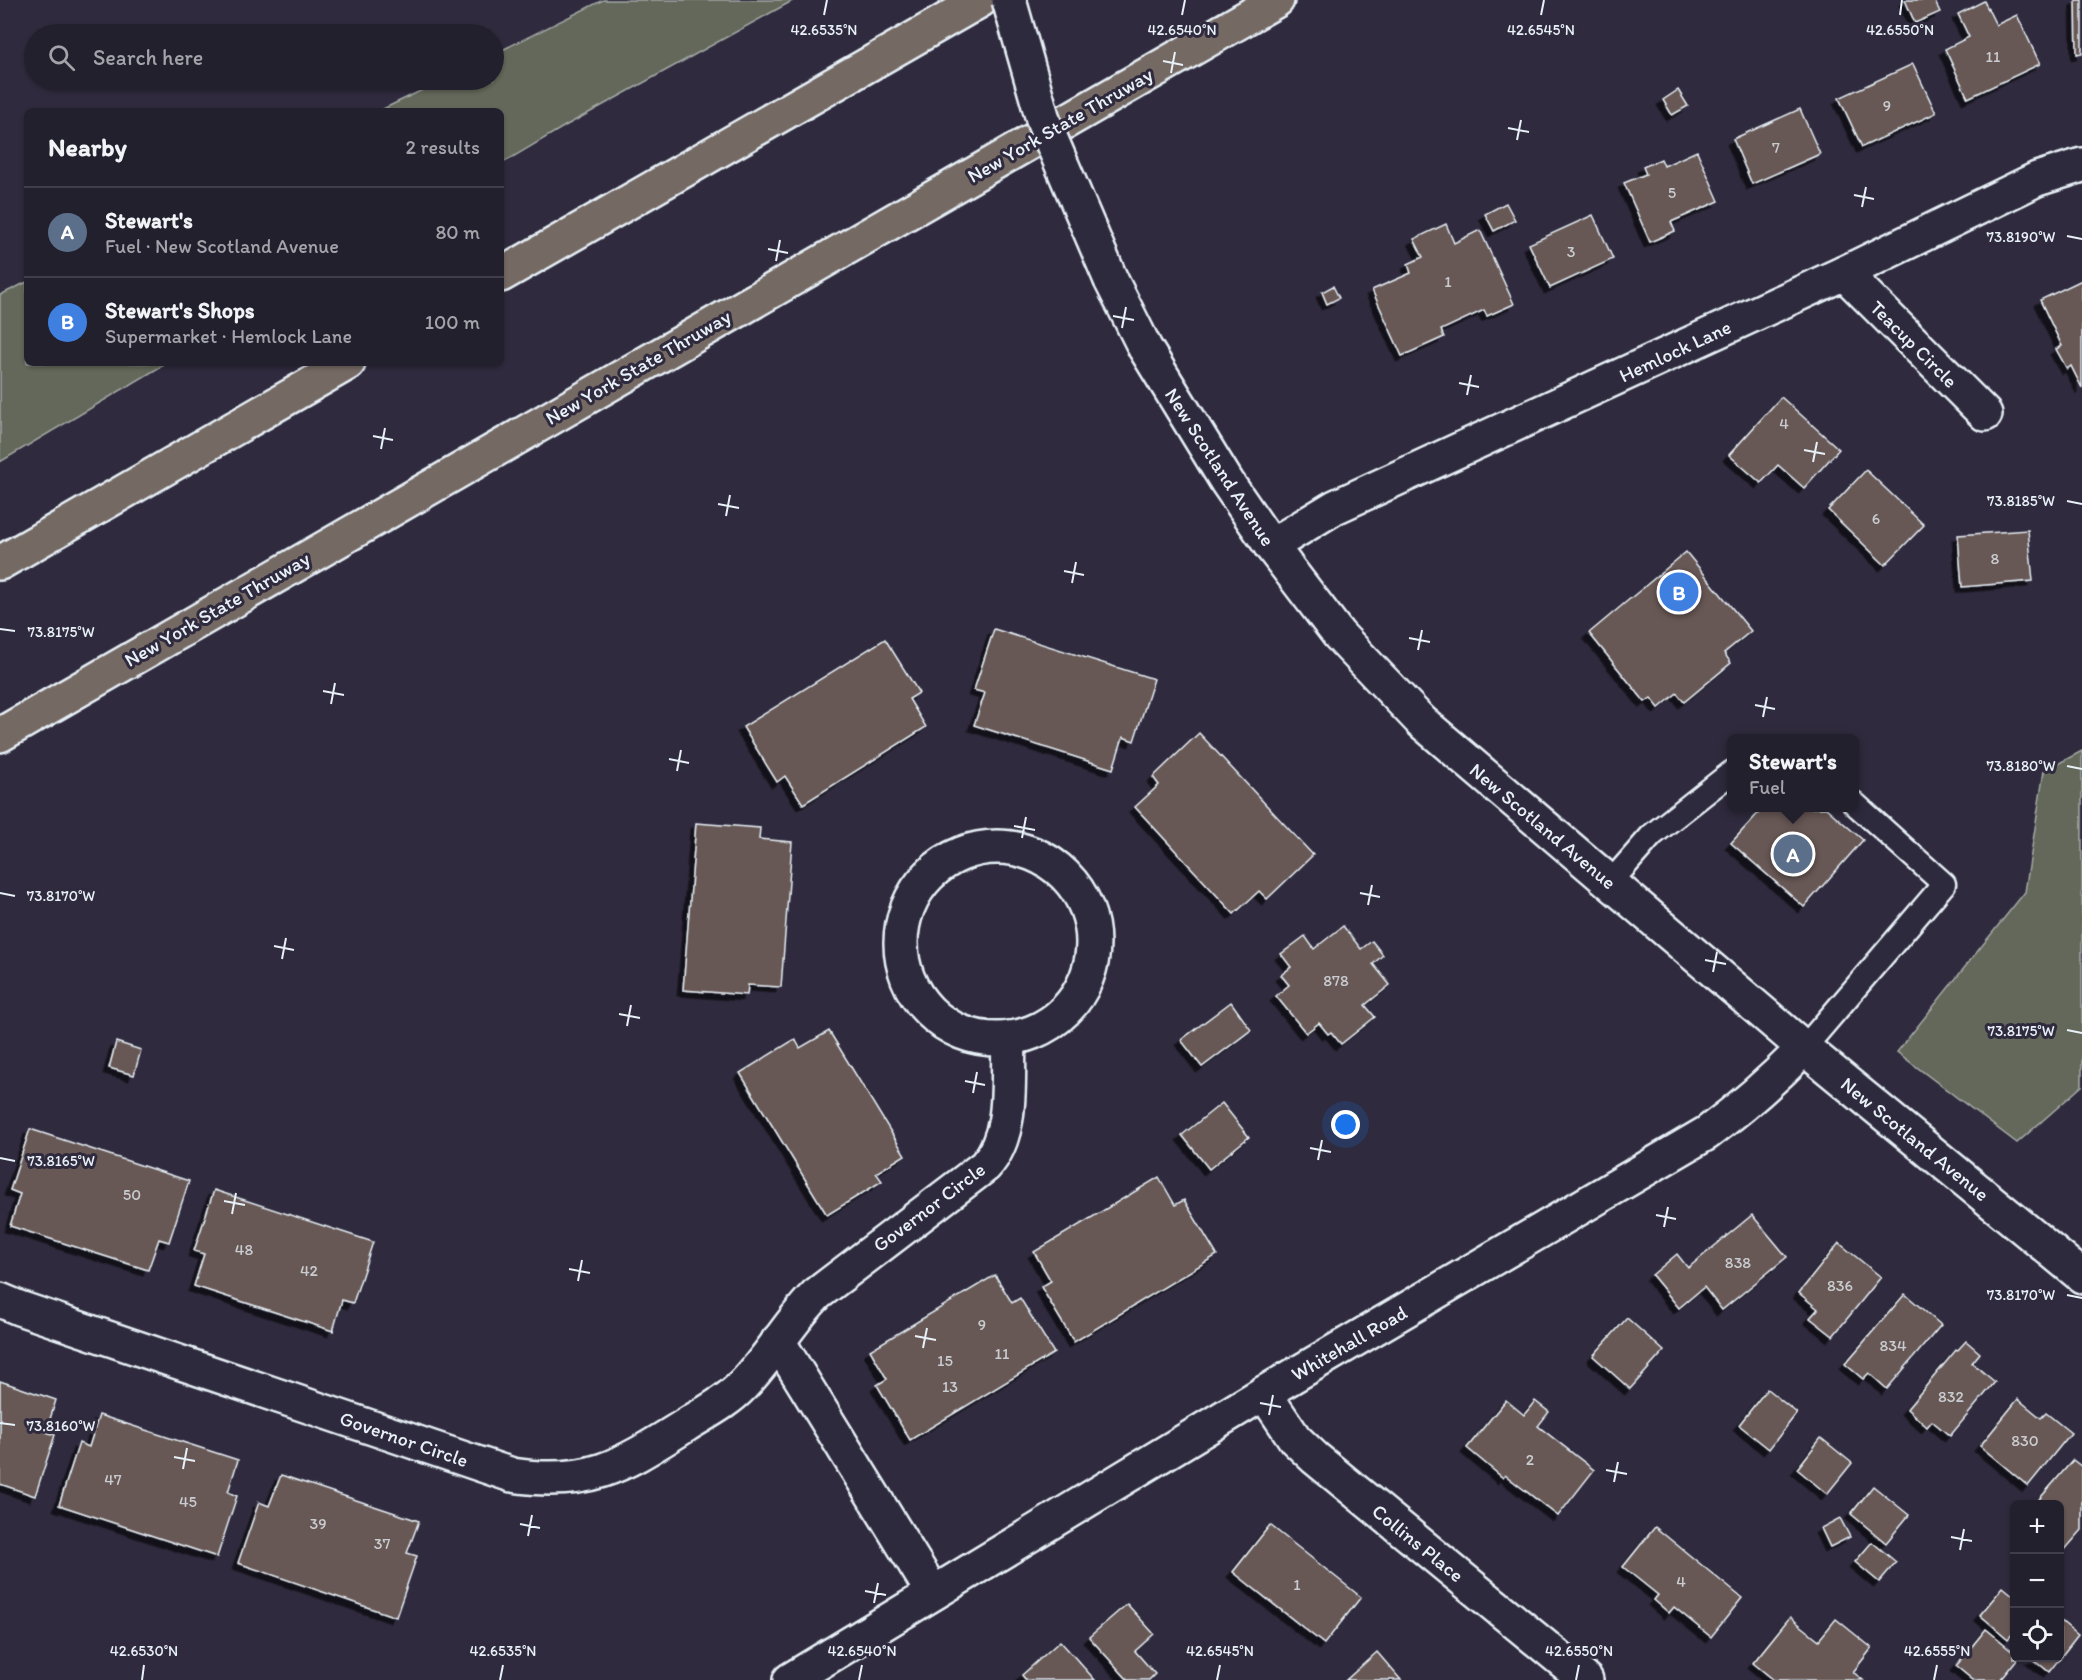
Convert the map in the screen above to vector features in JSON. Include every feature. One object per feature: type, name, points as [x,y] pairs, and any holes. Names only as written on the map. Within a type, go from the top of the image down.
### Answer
[{"type":"highway","points":[[504,273],[981,0]]},
{"type":"highway","name":"New York State Thruway","points":[[0,735],[1277,0]]},
{"type":"highway","points":[[0,563],[343,366]]},
{"type":"street","name":"New Scotland Avenue","points":[[1009,0],[1044,123],[1112,280],[1145,348],[1227,482],[1271,546],[1340,635],[1422,722],[1804,1048],[2082,1276]]},
{"type":"street","name":"Hemlock Lane","points":[[1271,546],[1335,507],[1844,273],[2037,179],[2082,165]]},
{"type":"street","name":"Teacup Circle","points":[[1844,273],[1985,414]]},
{"type":"street","points":[[1004,847],[1022,850],[1040,857],[1070,880],[1088,913],[1093,950],[1083,986],[1060,1015],[1027,1034],[1009,1038],[990,1039],[971,1035],[938,1018],[914,990],[906,973],[902,955],[902,936],[904,917],[912,900],[934,870],[967,851],[1004,847]]},
{"type":"street","name":"Governor Circle","points":[[0,1300],[496,1470],[546,1479],[588,1475],[627,1461],[735,1393],[801,1310],[825,1287],[979,1172],[992,1159],[1005,1127],[1009,1038]]},
{"type":"street","name":"Whitehall Road","points":[[790,1680],[1264,1392],[1707,1133],[1742,1107],[1804,1048]]},
{"type":"street","points":[[778,1341],[933,1593]]},
{"type":"street","name":"Collins Place","points":[[1264,1392],[1295,1439],[1315,1458],[1586,1680]]},
{"type":"lane","points":[[1610,883],[1652,835],[1727,775]]},
{"type":"lane","points":[[1804,1048],[1944,884],[1859,807]]},
{"type":"green space","points":[[603,0],[794,0],[565,126],[504,162],[504,108],[385,108],[422,90],[504,90],[504,49]]},
{"type":"green space","points":[[24,283],[24,366],[162,366],[0,462],[0,295]]},
{"type":"green space","points":[[2082,751],[2082,1086],[2017,1143],[1897,1052],[2025,892],[2044,771]]},
{"type":"building","points":[[1905,0],[1934,0],[1940,12],[1915,23]]},
{"type":"building","points":[[2076,0],[2082,0],[2082,53],[2077,54]]},
{"type":"building","points":[[1984,1],[1996,25],[2017,15],[2040,64],[1968,98],[1945,49],[1969,37],[1958,14]]},
{"type":"building","points":[[1913,64],[1936,113],[1862,147],[1839,98]]},
{"type":"building","points":[[1678,90],[1688,106],[1672,115],[1663,100]]},
{"type":"building","points":[[1800,109],[1820,154],[1752,184],[1733,139]]},
{"type":"building","points":[[1697,151],[1719,201],[1671,222],[1675,231],[1650,242],[1624,183],[1646,174],[1643,167],[1661,159],[1664,166]]},
{"type":"building","points":[[1506,203],[1515,220],[1494,231],[1485,214]]},
{"type":"building","points":[[1593,215],[1613,259],[1550,288],[1529,244]]},
{"type":"building","points":[[1446,224],[1454,243],[1480,230],[1514,304],[1487,316],[1484,310],[1441,330],[1444,337],[1402,356],[1372,290],[1411,273],[1408,264],[1423,257],[1414,239]]},
{"type":"building","points":[[2082,280],[2082,388],[2071,366],[2067,369],[2056,349],[2062,346],[2040,300]]},
{"type":"building","points":[[1333,286],[1339,298],[1327,304],[1322,292]]},
{"type":"building","points":[[1781,397],[1839,449],[1804,488],[1778,465],[1761,483],[1729,455]]},
{"type":"building","points":[[1866,470],[1924,525],[1885,565],[1828,510]]},
{"type":"building","points":[[2028,530],[2033,581],[1962,587],[1958,535]]},
{"type":"building","points":[[1686,552],[1751,631],[1724,653],[1731,663],[1684,702],[1677,693],[1659,708],[1651,698],[1645,702],[1589,633]]},
{"type":"building","points":[[994,629],[1154,679],[1134,741],[1123,737],[1113,769],[974,725],[985,693],[974,690]]},
{"type":"building","points":[[885,639],[919,693],[909,699],[926,727],[803,804],[785,776],[777,782],[743,727]]},
{"type":"building","points":[[1199,733],[1313,855],[1267,899],[1259,891],[1234,914],[1135,807],[1159,785],[1153,777]]},
{"type":"building","points":[[1759,812],[1831,812],[1863,840],[1804,907],[1731,843]]},
{"type":"building","points":[[696,823],[760,828],[759,839],[792,842],[781,987],[748,985],[747,995],[683,990]]},
{"type":"building","points":[[1343,926],[1361,949],[1372,941],[1383,955],[1373,964],[1390,985],[1365,1005],[1375,1017],[1341,1044],[1319,1023],[1306,1033],[1276,996],[1289,985],[1281,975],[1291,967],[1281,954],[1305,936],[1314,949]]},
{"type":"building","points":[[1231,1002],[1251,1030],[1202,1067],[1181,1040]]},
{"type":"building","points":[[829,1031],[905,1155],[876,1173],[882,1181],[827,1215],[740,1073],[795,1039],[800,1048]]},
{"type":"building","points":[[116,1042],[141,1050],[134,1075],[109,1068]]},
{"type":"building","points":[[1222,1103],[1249,1137],[1209,1169],[1182,1135]]},
{"type":"building","points":[[30,1129],[189,1181],[169,1242],[159,1239],[148,1270],[10,1226],[20,1194],[10,1190]]},
{"type":"building","points":[[1159,1177],[1175,1205],[1184,1200],[1217,1255],[1074,1342],[1041,1287],[1051,1281],[1034,1252]]},
{"type":"building","points":[[214,1190],[373,1242],[353,1303],[342,1300],[333,1331],[194,1286],[204,1254],[194,1251]]},
{"type":"building","points":[[1752,1215],[1787,1257],[1722,1310],[1704,1287],[1679,1308],[1652,1275],[1677,1254],[1688,1268]]},
{"type":"building","points":[[1839,1243],[1881,1277],[1833,1336],[1810,1318],[1818,1309],[1799,1293]]},
{"type":"building","points":[[995,1275],[1012,1303],[1020,1298],[1054,1353],[910,1440],[877,1385],[887,1379],[870,1350]]},
{"type":"building","points":[[1905,1294],[1941,1325],[1887,1389],[1869,1373],[1863,1379],[1845,1364]]},
{"type":"building","points":[[1627,1318],[1664,1351],[1630,1389],[1593,1356]]},
{"type":"building","points":[[1966,1341],[1980,1353],[1972,1363],[1995,1382],[1950,1436],[1932,1421],[1927,1427],[1907,1409]]},
{"type":"building","points":[[0,1381],[56,1400],[46,1432],[55,1435],[35,1496],[0,1484]]},
{"type":"building","points":[[1767,1389],[1797,1413],[1769,1449],[1739,1425]]},
{"type":"building","points":[[2018,1399],[2041,1418],[2046,1413],[2071,1433],[2028,1486],[1980,1446]]},
{"type":"building","points":[[1506,1400],[1524,1415],[1535,1401],[1549,1412],[1538,1426],[1594,1470],[1558,1516],[1505,1475],[1503,1478],[1467,1448]]},
{"type":"building","points":[[99,1415],[238,1460],[228,1492],[237,1496],[217,1557],[59,1505],[79,1443],[89,1447]]},
{"type":"building","points":[[1821,1438],[1852,1463],[1827,1494],[1797,1469]]},
{"type":"building","points":[[2073,1460],[2082,1467],[2082,1530],[2064,1551],[2064,1500],[2038,1500]]},
{"type":"building","points":[[281,1475],[419,1521],[407,1553],[417,1556],[396,1617],[238,1563],[259,1502],[269,1506]]},
{"type":"building","points":[[1873,1486],[1909,1515],[1886,1543],[1851,1514]]},
{"type":"building","points":[[1840,1518],[1850,1537],[1830,1547],[1821,1528]]},
{"type":"building","points":[[1270,1525],[1361,1597],[1324,1644],[1233,1572]]},
{"type":"building","points":[[1655,1527],[1742,1598],[1711,1637],[1674,1607],[1669,1613],[1654,1600],[1658,1595],[1623,1567]]},
{"type":"building","points":[[1872,1542],[1896,1562],[1879,1582],[1855,1562]]},
{"type":"building","points":[[2003,1587],[2010,1593],[2010,1637],[2008,1639],[1980,1615]]},
{"type":"building","points":[[1127,1604],[1154,1634],[1135,1651],[1155,1674],[1149,1680],[1128,1680],[1089,1637]]},
{"type":"building","points":[[1790,1617],[1819,1640],[1836,1619],[1872,1648],[1853,1672],[1863,1680],[1774,1680],[1753,1663]]},
{"type":"building","points":[[2064,1623],[2078,1635],[2064,1653]]},
{"type":"building","points":[[1986,1629],[2010,1649],[2010,1662],[2015,1662],[2000,1680],[1973,1680],[1956,1666]]},
{"type":"building","points":[[1060,1641],[1095,1680],[1026,1680],[1022,1675]]},
{"type":"building","points":[[1377,1652],[1401,1680],[1346,1680]]},
{"type":"building","points":[[2037,1662],[2057,1662],[2049,1672]]},
{"type":"place","name":"Stewart's Shops","points":[[1679,592]]},
{"type":"place","name":"Stewart's","points":[[1793,854]]}]
